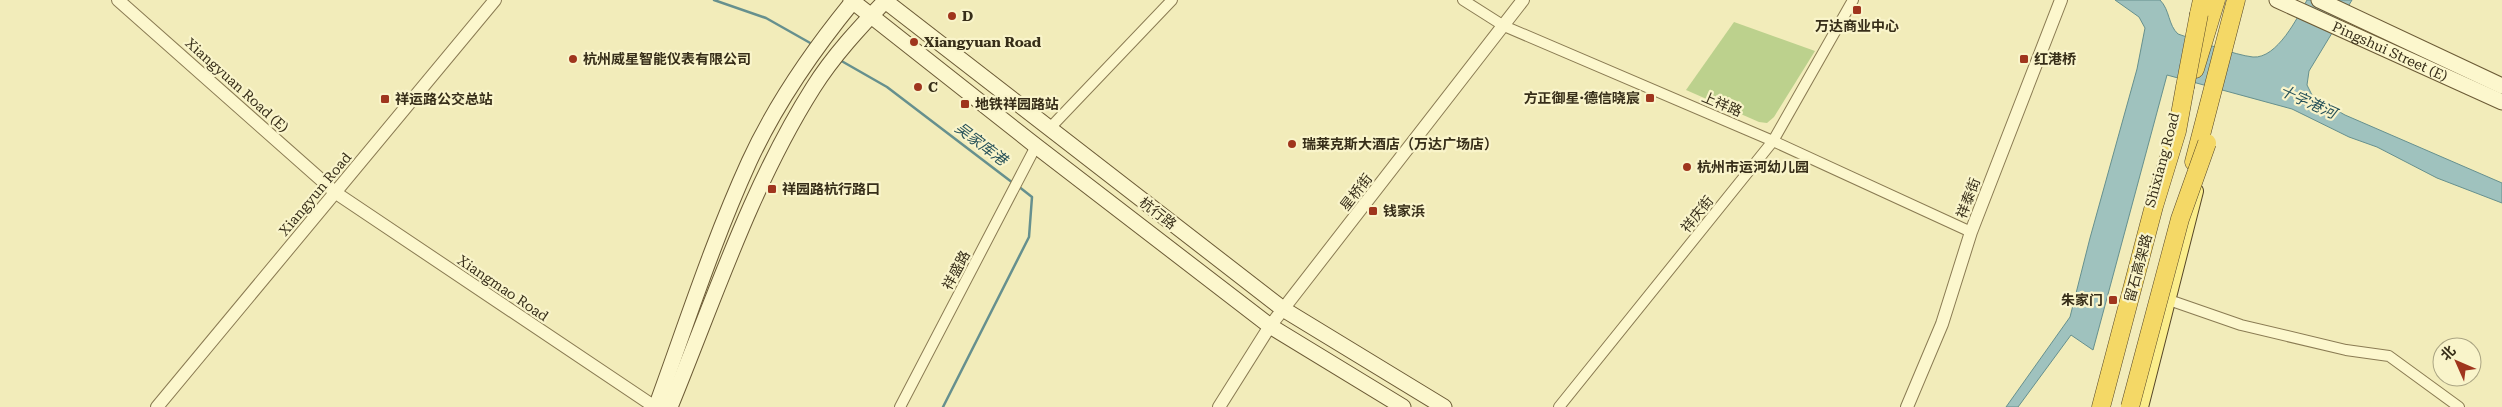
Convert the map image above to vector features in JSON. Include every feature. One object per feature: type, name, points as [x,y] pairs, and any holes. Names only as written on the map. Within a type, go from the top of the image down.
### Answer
[{"type":"highway","name":"留石高架路","points":[[2177,131],[2202,0]]},
{"type":"highway","name":"留石高架路","points":[[2101,407],[2154,206],[2216,0]]},
{"type":"highway","name":"留石高架路","points":[[2130,407],[2236,0]]},
{"type":"highway","name":"留石高架路","points":[[2180,219],[2206,143],[2246,0]]},
{"type":"main road","name":"杭行路","points":[[885,0],[1283,309],[1444,407]]},
{"type":"main road","points":[[670,407],[762,183],[790,127],[814,86],[885,0]]},
{"type":"main road","name":"Shixiang Road","points":[[2094,407],[2197,31],[2208,0]]},
{"type":"main road","points":[[2140,407],[2192,209],[2204,140],[2241,0]]},
{"type":"main road","name":"Pingshui Street (E)","points":[[2277,0],[2502,102]]},
{"type":"main road","name":"Pingshui Street (E)","points":[[2319,0],[2502,86]]},
{"type":"main road","name":"杭行路","points":[[852,1],[870,17],[1270,326],[1403,407]]},
{"type":"main road","points":[[655,407],[721,229],[749,161],[801,69],[852,1]]},
{"type":"street","name":"Xiangyuan Road (E)","points":[[118,0],[336,193]]},
{"type":"street","name":"Xiangyun Road","points":[[157,407],[495,0]]},
{"type":"street","points":[[1049,129],[1172,0]]},
{"type":"street","name":"上祥路","points":[[1463,0],[1504,26],[1772,141],[1971,232]]},
{"type":"street","name":"星桥街","points":[[1219,407],[1270,326],[1523,0]]},
{"type":"street","name":"祥庆街","points":[[1559,407],[1772,141],[1853,0]]},
{"type":"street","name":"祥泰街","points":[[1907,407],[1942,324],[1971,232],[2060,0]]},
{"type":"street","name":"祥盛路","points":[[900,407],[1036,146]]},
{"type":"street","name":"Xiangmao Road","points":[[336,193],[655,407]]},
{"type":"street","points":[[2169,300],[2241,325],[2346,350],[2389,356],[2459,407]]},
{"type":"green space","points":[[1734,22],[1815,51],[1774,117],[1767,123],[1759,122],[1686,90]]},
{"type":"water","name":"十字港河","points":[[2115,0],[2160,0],[2166,8],[2172,26],[2178,34],[2226,51],[2253,57],[2262,56],[2270,51],[2286,36],[2307,0],[2352,0],[2309,71],[2307,85],[2313,97],[2345,115],[2502,183],[2502,203],[2437,178],[2377,147],[2349,137],[2292,109],[2167,75],[2093,350],[2071,335],[2018,407],[2006,407],[2070,317],[2137,69],[2145,28],[2139,17]]},
{"type":"waterway","name":"吴家库港","points":[[714,0],[766,18],[812,44]]},
{"type":"waterway","name":"吴家库港","points":[[838,59],[887,87],[1013,183]]},
{"type":"waterway","name":"吴家库港","points":[[943,407],[1029,237],[1032,197],[1018,186]]},
{"type":"place","name":"万达商业中心","points":[[1857,10]]},
{"type":"place","name":"D","points":[[952,16]]},
{"type":"place","name":"Xiangyuan Road","points":[[914,42]]},
{"type":"place","name":"杭州威星智能仪表有限公司","points":[[573,59]]},
{"type":"place","name":"红港桥","points":[[2024,59]]},
{"type":"place","name":"C","points":[[918,87]]},
{"type":"place","name":"方正御星·德信晓宸","points":[[1650,98]]},
{"type":"place","name":"祥运路公交总站","points":[[385,99]]},
{"type":"place","name":"地铁祥园路站","points":[[965,104]]},
{"type":"place","name":"瑞莱克斯大酒店（万达广场店）","points":[[1292,144]]},
{"type":"place","name":"杭州市运河幼儿园","points":[[1687,167]]},
{"type":"place","name":"祥园路杭行路口","points":[[772,189]]},
{"type":"place","name":"钱家浜","points":[[1373,211]]},
{"type":"place","name":"朱家门","points":[[2113,300]]}]
